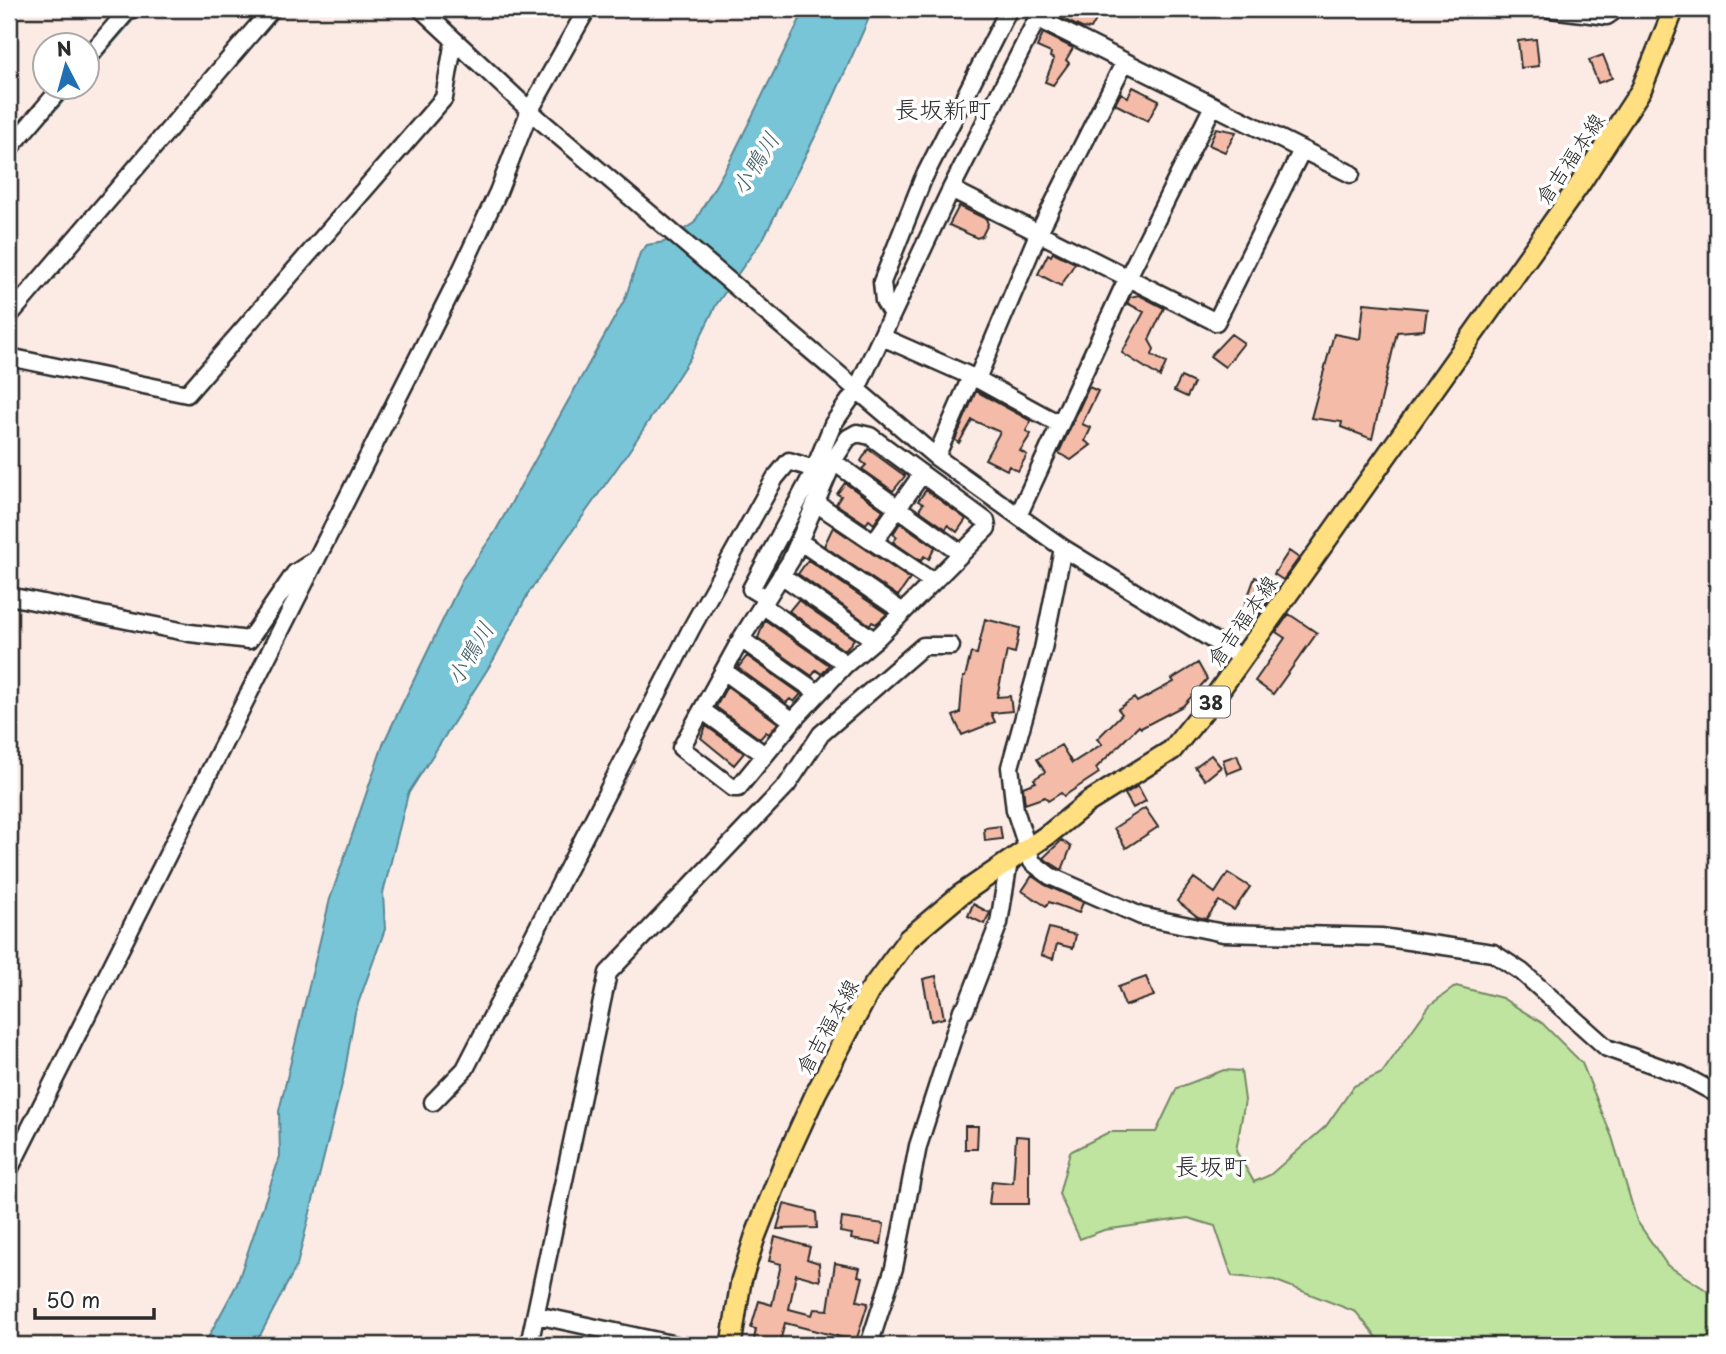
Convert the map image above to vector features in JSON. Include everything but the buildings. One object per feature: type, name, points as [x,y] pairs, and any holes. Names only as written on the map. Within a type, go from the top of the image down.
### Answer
[{"type":"main road","name":"倉吉福本線","points":[[730,1345],[741,1281],[755,1237],[816,1093],[869,992],[908,939],[960,895],[1049,834],[1087,803],[1172,750],[1214,698],[1580,184],[1641,90],[1674,9]]},
{"type":"street","points":[[102,41],[129,9]]},
{"type":"street","points":[[9,316],[272,9]]},
{"type":"street","points":[[421,9],[535,115],[818,360],[936,457],[1063,548],[1242,658]]},
{"type":"street","points":[[9,1170],[453,288],[587,9]]},
{"type":"street","points":[[892,314],[884,301],[882,282],[923,179],[1009,9]]},
{"type":"street","points":[[1550,9],[1607,16],[1617,9]]},
{"type":"street","points":[[846,664],[751,589],[814,469],[833,424],[856,391],[951,189],[1040,14],[1124,63],[1351,174]]},
{"type":"street","points":[[9,357],[187,394],[444,98],[454,40]]},
{"type":"street","points":[[936,457],[1038,234],[1124,63]]},
{"type":"street","points":[[9,149],[49,102]]},
{"type":"street","points":[[1018,516],[1127,279],[1213,106]]},
{"type":"street","points":[[951,189],[1216,322],[1303,150]]},
{"type":"street","points":[[882,337],[974,378],[1059,424]]},
{"type":"street","points":[[857,433],[870,436],[986,522],[987,528],[874,640],[846,664],[793,721],[738,788],[733,788],[681,748],[741,639],[782,575],[834,462],[848,438],[857,433]]},
{"type":"street","points":[[433,1102],[465,1069],[691,629],[775,478],[789,461],[814,469]]},
{"type":"street","points":[[834,462],[961,553]]},
{"type":"street","points":[[874,542],[922,474]]},
{"type":"street","points":[[816,503],[933,582]]},
{"type":"street","points":[[799,541],[903,612]]},
{"type":"street","points":[[1063,548],[1043,649],[1010,767],[1015,810],[1032,862],[1050,876],[1141,916],[1223,933],[1381,937],[1493,953],[1522,972],[1607,1048],[1682,1075],[1717,1094]]},
{"type":"street","points":[[9,596],[190,633],[249,640],[295,573],[314,560]]},
{"type":"street","points":[[782,575],[874,640]]},
{"type":"street","points":[[741,639],[818,693]]},
{"type":"street","points":[[529,1345],[605,979],[613,965],[787,785],[821,734],[923,646],[951,646]]},
{"type":"street","points":[[724,671],[793,721]]},
{"type":"street","points":[[703,711],[765,755]]},
{"type":"street","points":[[869,1345],[894,1268],[918,1146],[962,1010],[965,1010],[999,923],[1009,861]]},
{"type":"street","points":[[536,1315],[676,1345]]},
{"type":"green space","points":[[1456,986],[1502,998],[1542,1023],[1582,1063],[1612,1137],[1637,1221],[1667,1265],[1717,1297],[1717,1345],[1383,1345],[1356,1312],[1274,1280],[1232,1276],[1215,1226],[1188,1218],[1104,1230],[1080,1239],[1059,1194],[1070,1152],[1109,1132],[1156,1132],[1177,1088],[1224,1070],[1241,1071],[1245,1100],[1236,1151],[1254,1182],[1270,1175],[1326,1126],[1354,1086],[1382,1073],[1430,1005]]},
{"type":"water","name":"小鴨川","points":[[805,9],[873,9],[824,119],[764,237],[716,305],[690,358],[629,451],[529,592],[494,659],[408,794],[383,893],[385,929],[355,1012],[344,1076],[297,1265],[255,1345],[204,1345],[237,1284],[280,1156],[279,1111],[330,899],[384,742],[463,578],[495,532],[625,299],[640,253],[647,245],[664,242],[694,223],[732,157]]},
{"type":"waterway","points":[[102,54],[141,9]]},
{"type":"waterway","points":[[28,139],[61,102]]},
{"type":"waterway","points":[[9,161],[17,151]]},
{"type":"district","name":"長坂新町","points":[[943,108]]},
{"type":"district","name":"長坂町","points":[[1211,1165]]}]
